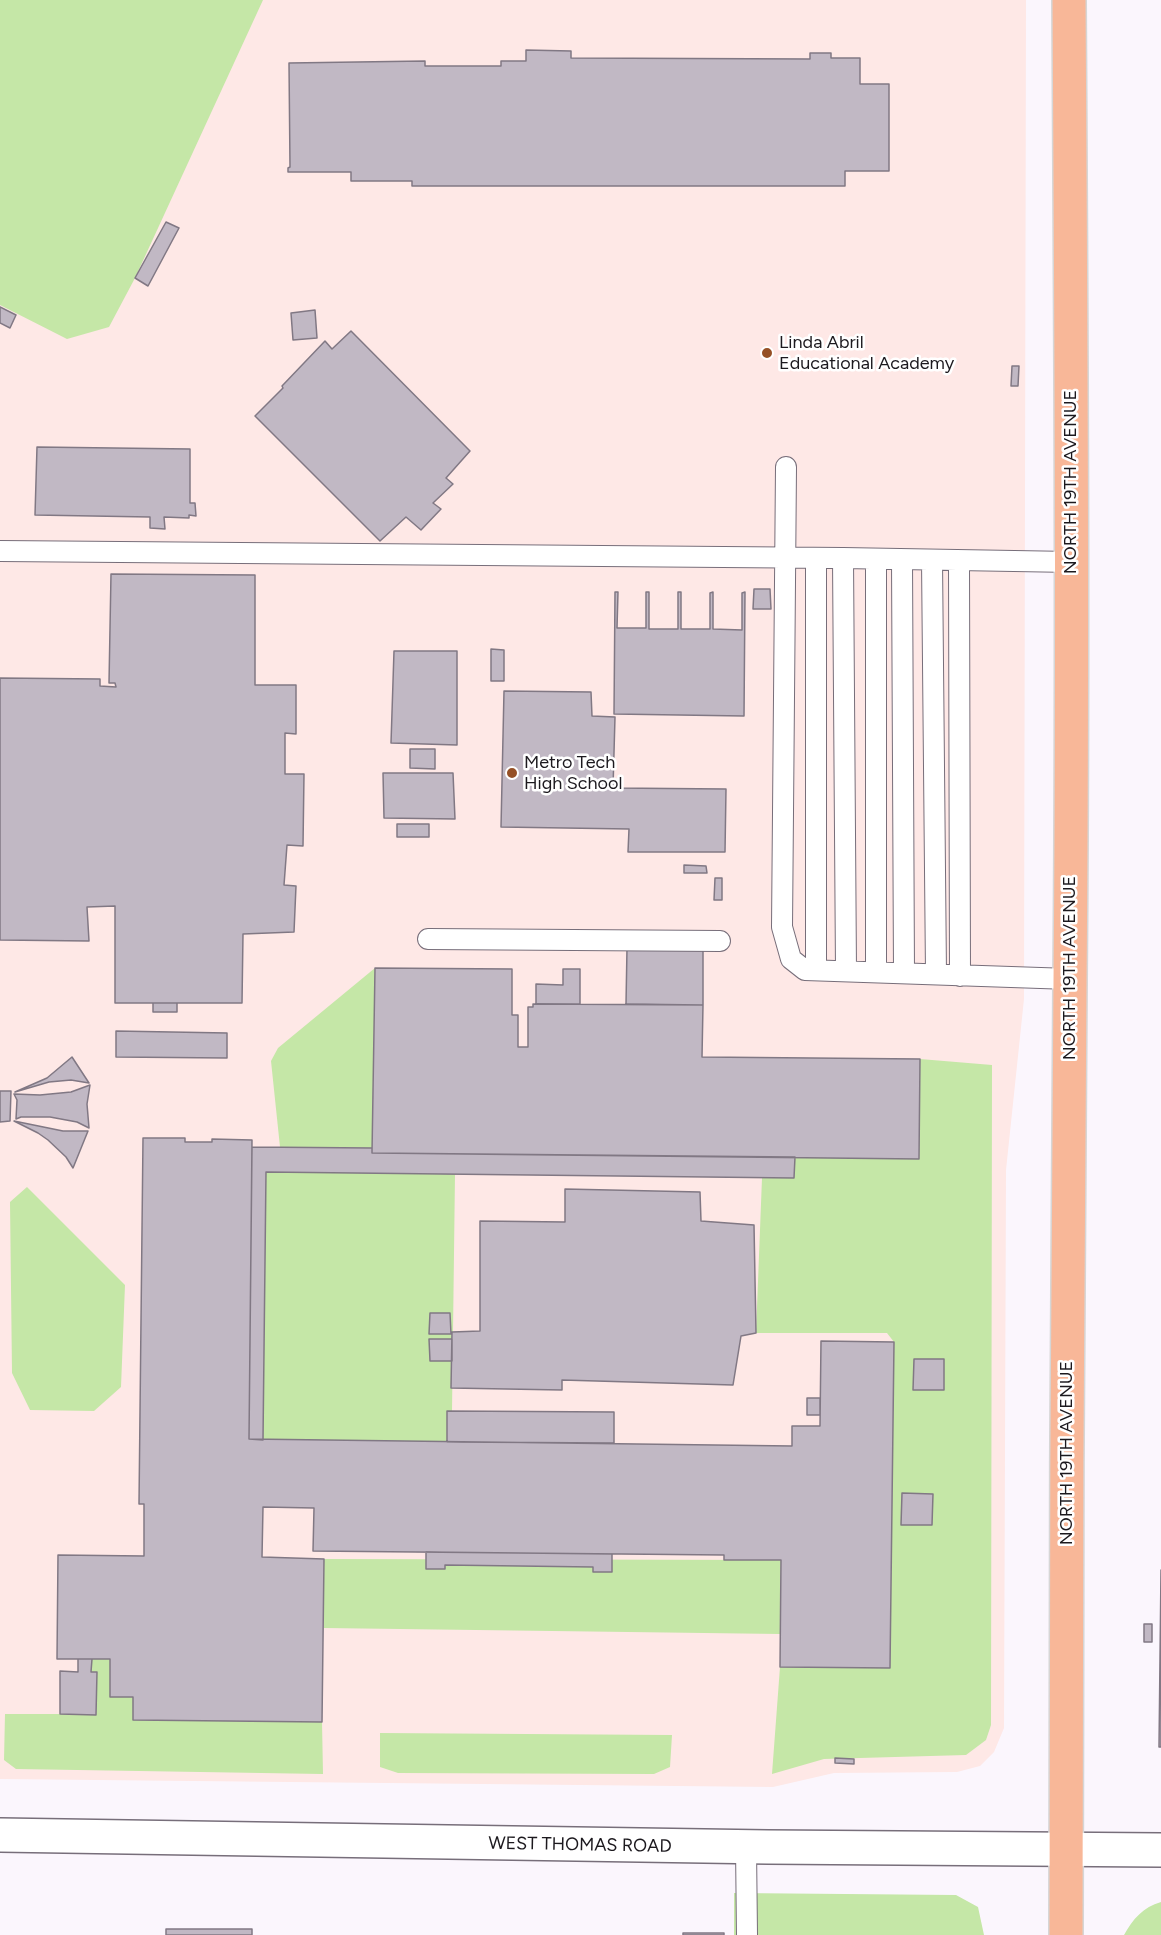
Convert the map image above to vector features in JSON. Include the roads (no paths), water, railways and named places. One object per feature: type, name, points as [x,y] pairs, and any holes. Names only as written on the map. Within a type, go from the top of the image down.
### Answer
[{"type":"main road","name":"NORTH 19TH AVENUE","points":[[1066,1935],[1071,562],[1069,0]]},
{"type":"main road","name":"WEST THOMAS ROAD","points":[[0,1835],[746,1847],[1161,1850]]},
{"type":"lane","points":[[786,468],[782,927],[791,959],[805,970],[1070,980]]},
{"type":"lane","points":[[0,551],[1071,562]]},
{"type":"lane","points":[[816,558],[816,970]]},
{"type":"lane","points":[[843,558],[846,971]]},
{"type":"lane","points":[[876,559],[876,972]]},
{"type":"lane","points":[[902,560],[904,973]]},
{"type":"lane","points":[[932,560],[936,974]]},
{"type":"lane","points":[[959,561],[960,975]]},
{"type":"lane","points":[[428,939],[720,941]]},
{"type":"lane","points":[[746,1847],[747,1935]]},
{"type":"place","name":"Linda Abril Educational Academy","points":[[767,353]]},
{"type":"place","name":"Metro Tech High School","points":[[512,773]]}]
